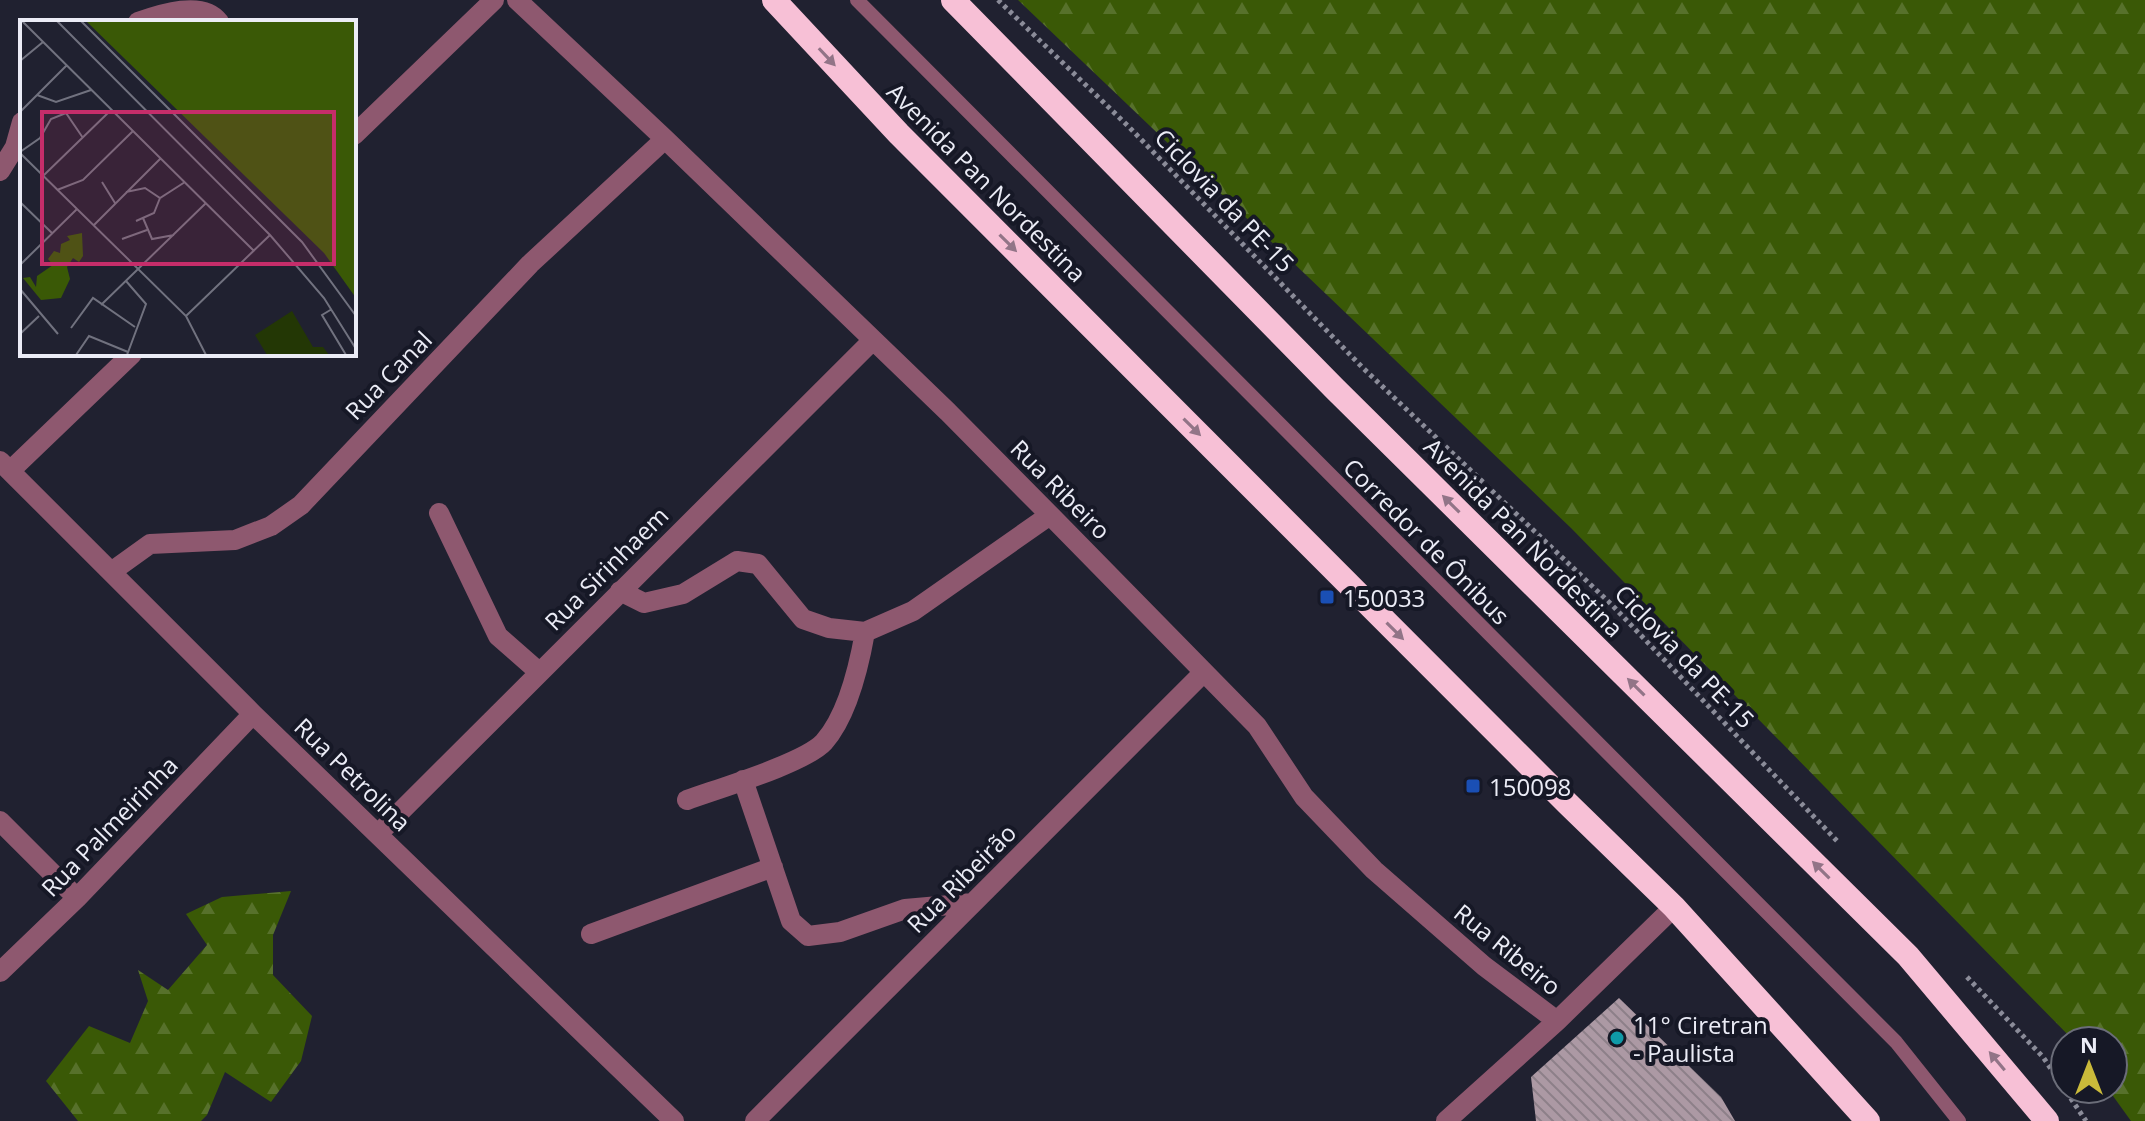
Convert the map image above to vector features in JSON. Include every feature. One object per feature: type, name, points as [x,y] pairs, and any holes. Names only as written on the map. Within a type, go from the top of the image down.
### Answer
[{"type":"highway","name":"Avenida Pan Nordestina","points":[[774,0],[899,134],[1674,907],[1868,1121]]},
{"type":"highway","name":"Avenida Pan Nordestina","points":[[953,0],[1335,389],[1908,956],[2047,1121]]},
{"type":"street","points":[[356,133],[494,0]]},
{"type":"street","name":"Rua Ribeiro","points":[[517,0],[665,139],[1050,515],[1257,726],[1304,797],[1374,870],[1484,966],[1557,1021]]},
{"type":"street","points":[[144,20],[202,4],[218,20]]},
{"type":"street","points":[[0,171],[15,147],[20,129]]},
{"type":"street","name":"Rua Canal","points":[[111,572],[150,544],[235,540],[271,526],[301,505],[530,264],[665,139]]},
{"type":"street","name":"Rua Sirinhaem","points":[[378,834],[873,340]]},
{"type":"street","points":[[5,466],[130,356]]},
{"type":"street","name":"Rua Petrolina","points":[[5,466],[253,714],[674,1121]]},
{"type":"street","points":[[439,513],[498,636],[539,672]]},
{"type":"street","points":[[620,591],[644,603],[683,594],[737,561],[758,564],[803,619],[829,628],[865,632],[913,611],[1050,515]]},
{"type":"street","points":[[687,800],[779,767],[822,744],[835,725],[859,666],[865,632]]},
{"type":"street","name":"Rua Ribeirão","points":[[755,1121],[1204,672]]},
{"type":"street","name":"Rua Palmeirinha","points":[[0,972],[77,898],[253,714]]},
{"type":"street","points":[[743,780],[791,921],[808,936],[840,932],[905,909],[973,903]]},
{"type":"street","points":[[0,821],[77,898]]},
{"type":"street","points":[[591,934],[773,867]]},
{"type":"street","points":[[1446,1121],[1557,1021],[1674,907]]},
{"type":"lane","name":"Corredor de Ônibus","points":[[857,0],[1896,1042],[1959,1121]]},
{"type":"path","name":"Ciclovia da PE-15","points":[[998,0],[1128,126],[1363,368],[1611,604],[1847,851]]},
{"type":"path","points":[[1967,977],[2043,1057],[2086,1121]]},
{"type":"green space","points":[[1018,0],[2145,0],[2145,1121],[2131,1121],[2120,1105],[2129,1105],[2129,1025],[2058,1025],[1571,528]]},
{"type":"green space","points":[[291,891],[273,935],[273,975],[312,1016],[301,1061],[271,1102],[225,1072],[207,1115],[201,1121],[78,1121],[46,1081],[89,1026],[130,1043],[148,1001],[138,970],[168,990],[207,945],[186,914],[222,897]]},
{"type":"building","name":"11° Ciretran - Paulista","points":[[1619,998],[1721,1097],[1735,1121],[1536,1121],[1531,1077]]},
{"type":"place","name":"150033","points":[[1327,597]]},
{"type":"place","name":"150098","points":[[1473,786]]},
{"type":"place","name":"11° Ciretran - Paulista","points":[[1617,1038]]}]
